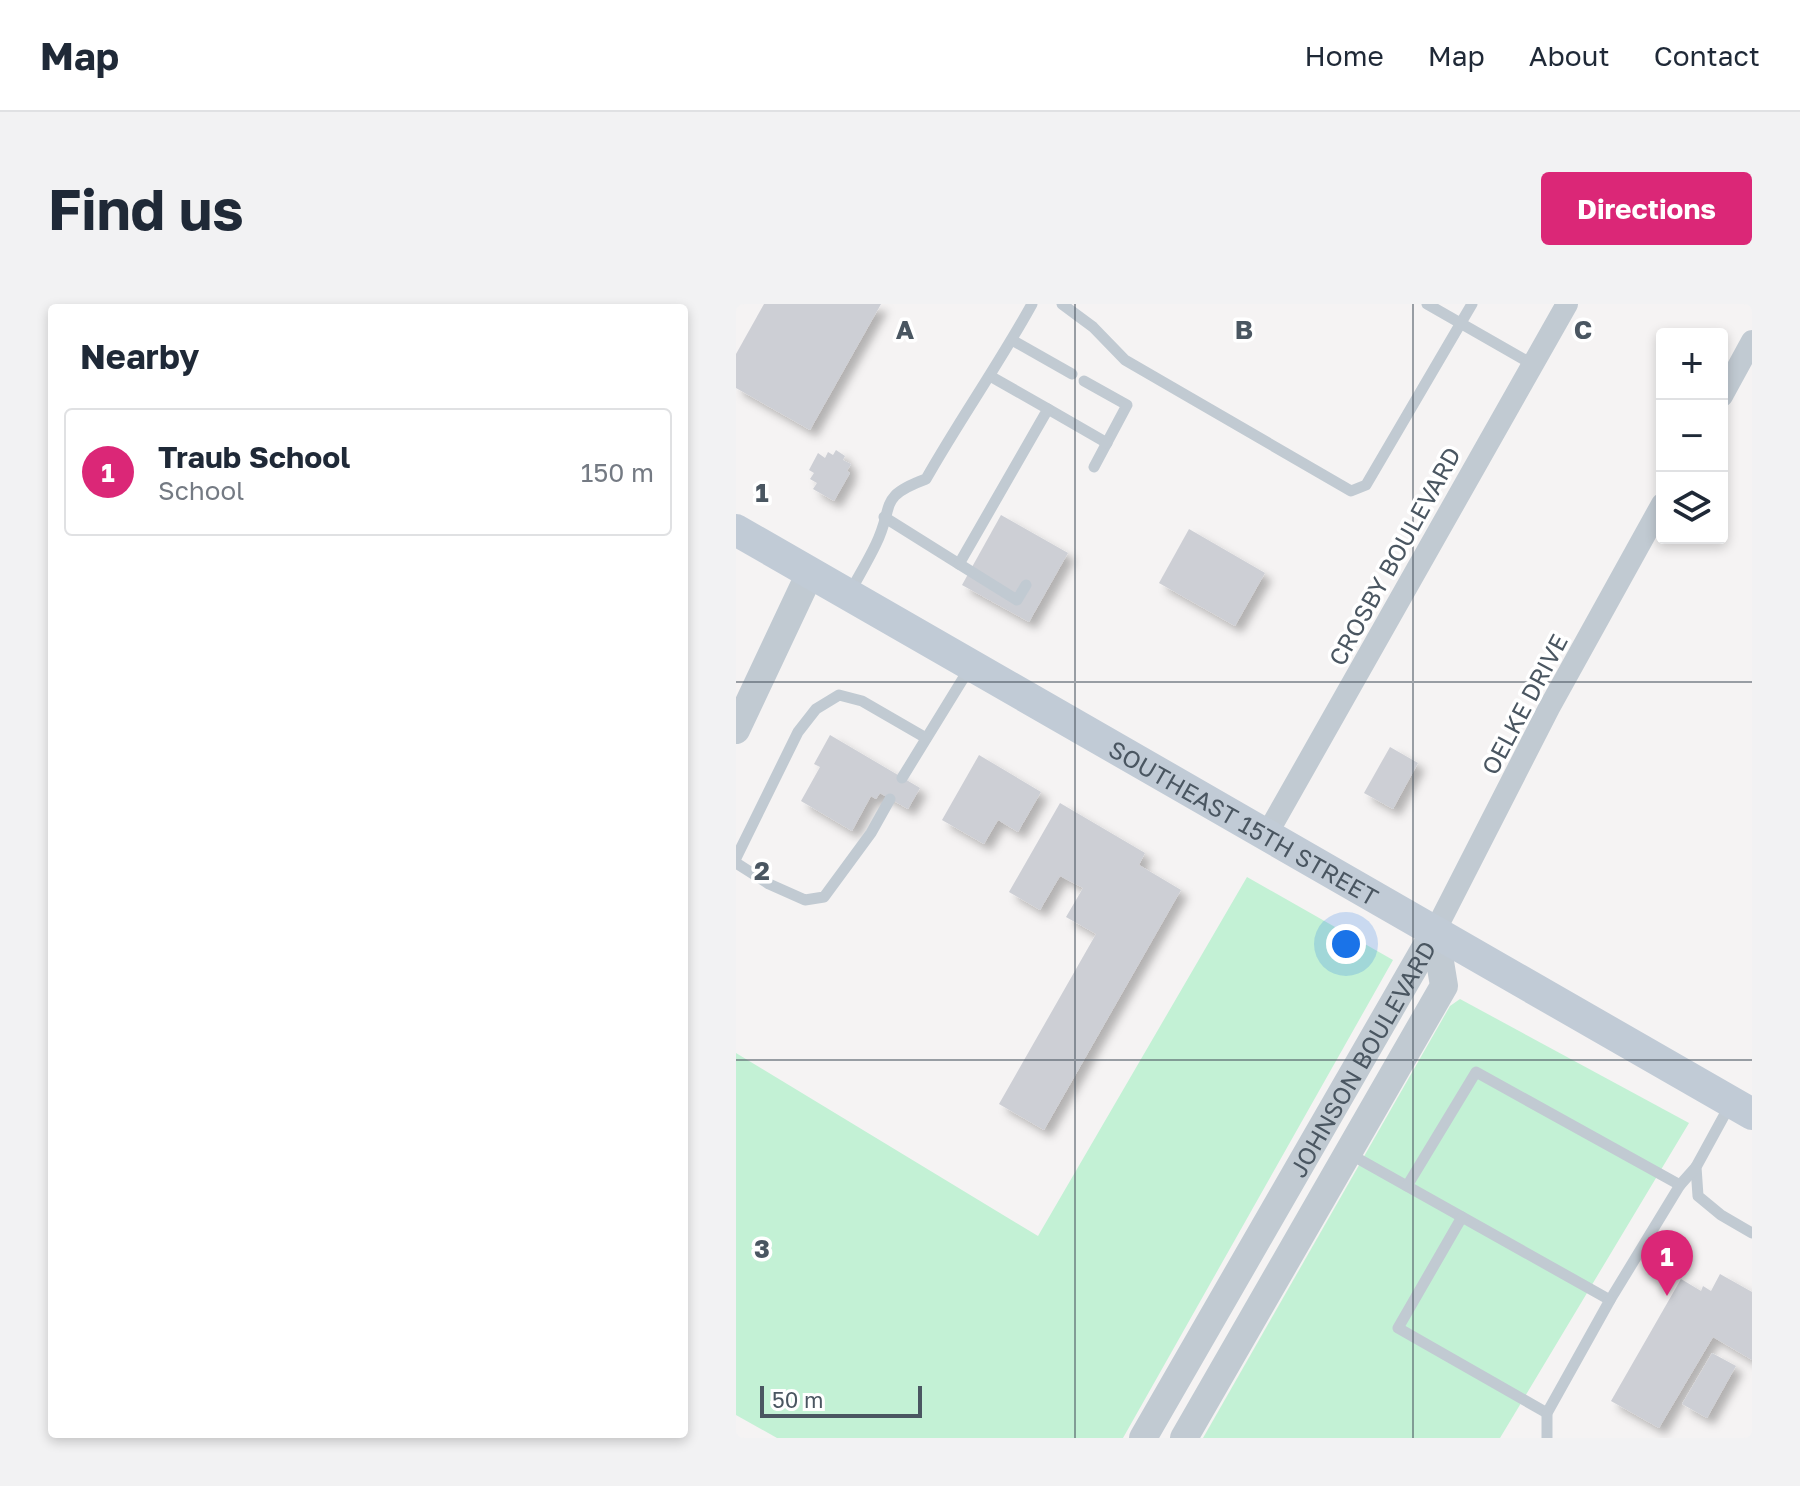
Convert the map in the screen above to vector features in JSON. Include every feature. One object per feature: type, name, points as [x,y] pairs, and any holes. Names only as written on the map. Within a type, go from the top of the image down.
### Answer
[{"type":"main road","name":"SOUTHEAST 15TH STREET","points":[[736,530],[1742,1108]]},
{"type":"street","name":"CROSBY BOULEVARD","points":[[1267,834],[1567,304]]},
{"type":"street","points":[[1728,385],[1752,341]]},
{"type":"street","name":"OELKE DRIVE","points":[[1435,931],[1549,708],[1656,515]]},
{"type":"street","points":[[736,730],[810,573]]},
{"type":"street","name":"JOHNSON BOULEVARD","points":[[1184,1438],[1444,986],[1435,931]]},
{"type":"street","name":"JOHNSON BOULEVARD","points":[[1143,1438],[1435,931]]},
{"type":"lane","points":[[849,594],[878,541],[887,506],[901,488],[926,479],[961,416],[990,376],[1032,304]]},
{"type":"lane","points":[[1062,304],[1093,327],[1125,360],[1351,491],[1366,485],[1472,304]]},
{"type":"lane","points":[[1427,304],[1532,364]]},
{"type":"lane","points":[[1012,340],[1072,374]]},
{"type":"lane","points":[[990,376],[1107,443]]},
{"type":"lane","points":[[1084,381],[1127,405],[1094,467]]},
{"type":"lane","points":[[959,564],[1048,409]]},
{"type":"lane","points":[[884,517],[1017,600],[1026,585]]},
{"type":"lane","points":[[902,778],[972,665]]},
{"type":"lane","points":[[890,799],[871,833],[824,897],[805,900],[769,884],[736,860],[798,732],[816,709],[839,695],[862,701],[926,738]]},
{"type":"lane","points":[[1407,1186],[1476,1072],[1680,1185]]},
{"type":"lane","points":[[1547,1438],[1547,1413],[1610,1300],[1680,1185],[1742,1108]]},
{"type":"lane","points":[[1348,1153],[1610,1300]]},
{"type":"lane","points":[[1696,1167],[1698,1196],[1721,1215],[1752,1233]]},
{"type":"lane","points":[[1462,1217],[1398,1328],[1547,1413]]},
{"type":"green space","points":[[1247,877],[1393,960],[1123,1438],[777,1438],[736,1415],[736,1053],[1038,1236]]},
{"type":"green space","points":[[1460,999],[1689,1123],[1500,1438],[1203,1438],[1450,1006]]},
{"type":"building","points":[[764,304],[881,304],[810,430],[736,388],[736,354]]},
{"type":"building","points":[[836,450],[845,456],[843,460],[851,464],[847,471],[850,473],[834,501],[813,489],[817,483],[810,479],[814,473],[809,470],[818,453],[825,458],[828,452],[833,455]]},
{"type":"building","points":[[1001,515],[1068,553],[1029,622],[962,585]]},
{"type":"building","points":[[1189,529],[1265,573],[1235,626],[1159,583]]},
{"type":"building","points":[[830,735],[920,788],[908,809],[880,793],[876,799],[871,796],[852,831],[801,801],[820,767],[814,764]]},
{"type":"building","points":[[1390,747],[1418,763],[1393,809],[1364,793]]},
{"type":"building","points":[[979,755],[1041,792],[1018,832],[998,820],[984,844],[942,820]]},
{"type":"building","points":[[1060,803],[1145,853],[1139,865],[1181,890],[1044,1130],[999,1104],[1096,934],[1066,917],[1083,888],[1060,876],[1040,910],[1009,892]]},
{"type":"building","points":[[1720,1274],[1752,1292],[1752,1360],[1713,1337],[1659,1428],[1611,1401],[1681,1279],[1701,1291],[1703,1286],[1711,1291]]},
{"type":"building","points":[[1712,1353],[1736,1366],[1707,1418],[1682,1404]]},
{"type":"place","name":"Traub School","points":[[1667,1296]]}]
